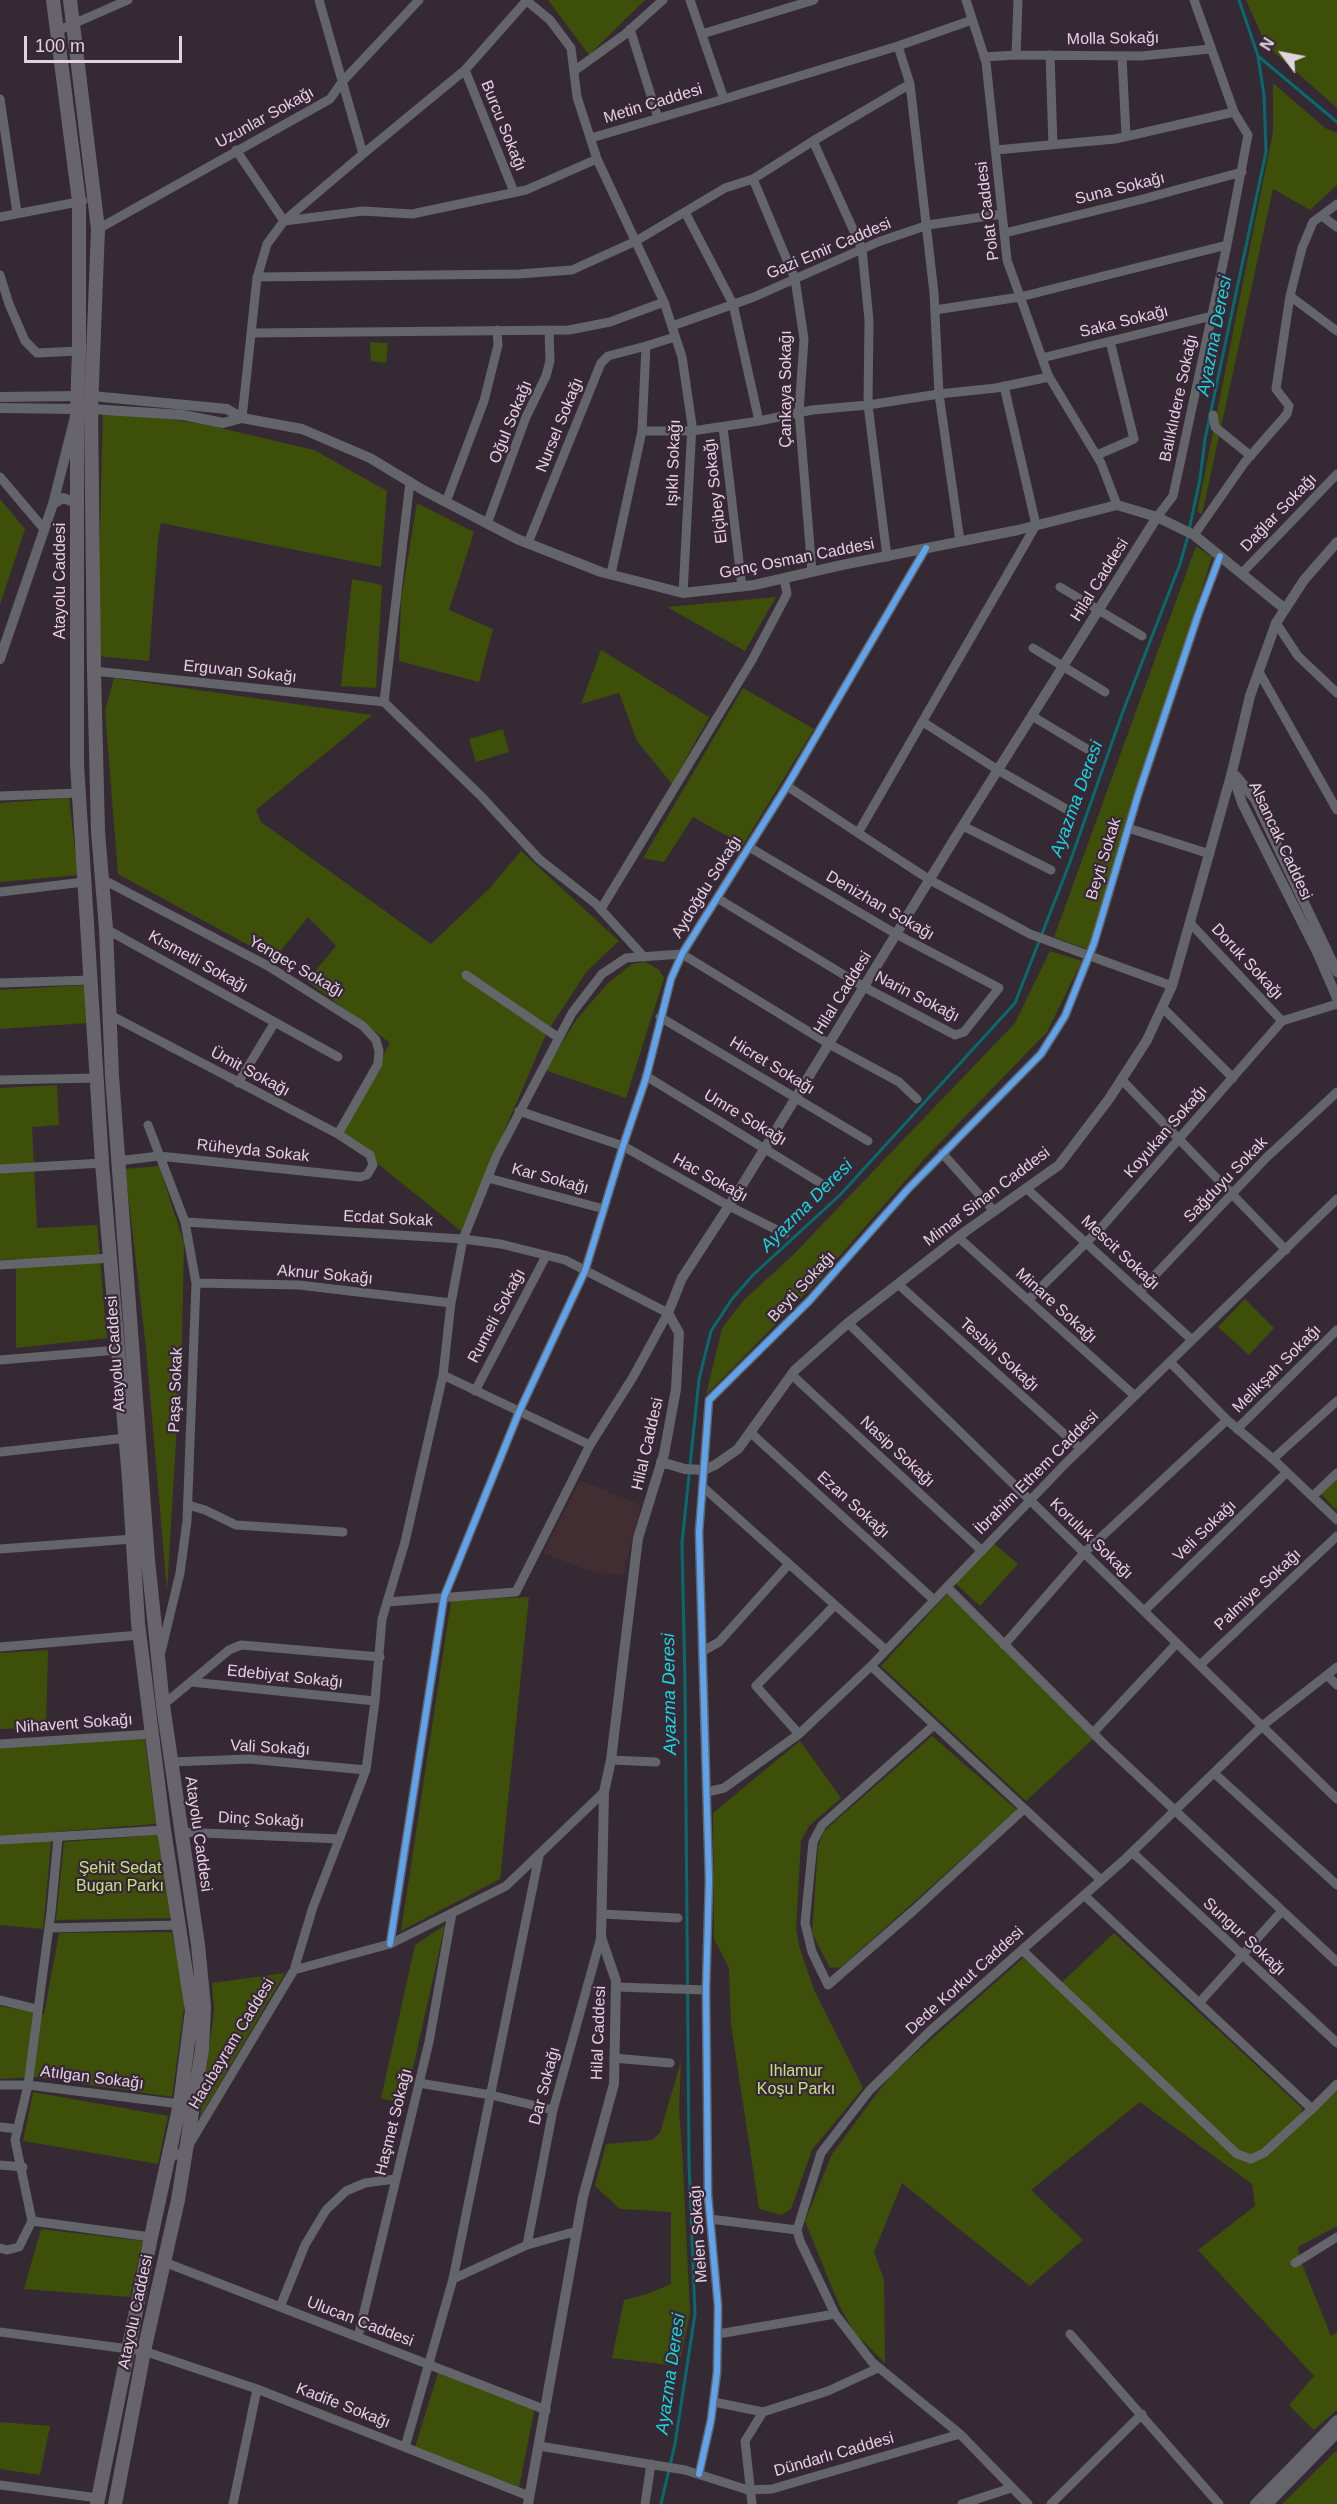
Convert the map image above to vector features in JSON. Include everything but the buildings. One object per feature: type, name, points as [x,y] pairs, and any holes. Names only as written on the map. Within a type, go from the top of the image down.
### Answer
[{"type":"main road","name":"Atayolu Caddesi","points":[[53,0],[80,201],[77,403],[79,793],[96,1078],[140,1635],[164,1830],[178,1925],[188,1972],[192,2011],[180,2104],[98,2501]]},
{"type":"main road","name":"Atayolu Caddesi","points":[[70,0],[98,229],[92,402],[94,671],[98,831],[106,929],[118,1161],[148,1560],[163,1705],[198,1945],[204,2007],[202,2050],[186,2150],[115,2501]]},
{"type":"main road","points":[[77,403],[92,402]]},
{"type":"street","points":[[57,31],[128,0]]},
{"type":"street","points":[[319,0],[363,154]]},
{"type":"street","name":"Uzunlar Sokağı","points":[[98,229],[330,99],[342,82],[419,0]]},
{"type":"street","points":[[242,418],[257,277],[267,244],[284,221],[465,70],[527,0]]},
{"type":"street","name":"Işıklı Sokağı","points":[[527,0],[550,20],[571,48],[577,98],[597,159],[663,302],[682,357],[692,431],[683,594]]},
{"type":"street","points":[[574,70],[630,29],[663,0]]},
{"type":"street","points":[[690,0],[724,99]]},
{"type":"street","points":[[702,34],[814,0]]},
{"type":"street","name":"Polat Caddesi","points":[[966,0],[984,57],[1007,260],[1049,377],[1097,455],[1117,505]]},
{"type":"street","points":[[1016,55],[1018,0]]},
{"type":"street","name":"Balıklıdere Sokağı","points":[[1157,517],[1173,496],[1227,245],[1248,135],[1234,112],[1194,0]]},
{"type":"street","points":[[960,541],[939,394],[928,225],[910,84],[898,46],[972,20]]},
{"type":"street","points":[[630,29],[658,118]]},
{"type":"street","name":"Metin Caddesi","points":[[591,138],[898,46]]},
{"type":"street","name":"Molla Sokağı","points":[[984,57],[1122,56],[1210,49]]},
{"type":"street","points":[[1050,55],[1053,145]]},
{"type":"street","points":[[1122,56],[1126,136]]},
{"type":"street","name":"Burcu Sokağı","points":[[465,70],[514,192]]},
{"type":"street","points":[[257,277],[519,274],[572,270],[636,241],[725,188],[753,179],[910,84]]},
{"type":"street","points":[[0,99],[17,213]]},
{"type":"street","points":[[996,150],[1126,136],[1234,112]]},
{"type":"street","points":[[813,141],[862,249],[869,320],[868,405],[887,557]]},
{"type":"street","points":[[236,150],[284,221]]},
{"type":"street","points":[[284,221],[363,211],[412,214],[526,190],[597,159]]},
{"type":"street","name":"Suna Sokağı","points":[[1005,233],[1242,172]]},
{"type":"street","name":"Çankaya Sokağı","points":[[753,179],[795,279],[804,339],[799,412],[812,572]]},
{"type":"street","points":[[0,217],[96,199]]},
{"type":"street","points":[[1194,535],[1251,456],[1287,414],[1289,406],[1276,389],[1290,296],[1302,248],[1313,222],[1337,204]]},
{"type":"street","points":[[685,212],[733,304],[759,421]]},
{"type":"street","name":"Gazi Emir Caddesi","points":[[672,326],[733,304],[862,249],[928,225],[1002,214]]},
{"type":"street","points":[[1322,216],[1337,227]]},
{"type":"street","points":[[935,310],[1020,297],[1227,245]]},
{"type":"street","points":[[0,275],[4,304],[25,341],[37,353],[79,351]]},
{"type":"street","points":[[1290,296],[1337,331]]},
{"type":"street","points":[[252,333],[569,330],[610,322],[663,302]]},
{"type":"street","name":"Saka Sokağı","points":[[1042,358],[1212,316]]},
{"type":"street","points":[[446,502],[484,401],[498,345],[497,330]]},
{"type":"street","name":"Oğul Sokağı","points":[[488,524],[526,417],[546,376],[550,361],[549,330]]},
{"type":"street","name":"Nursel Sokağı","points":[[528,543],[601,363],[608,356],[675,337]]},
{"type":"street","points":[[1097,455],[1134,439],[1110,341]]},
{"type":"street","points":[[611,574],[642,431],[646,346]]},
{"type":"street","points":[[642,431],[692,431],[723,427],[799,412],[1004,386],[1049,377]]},
{"type":"street","points":[[858,833],[1036,525],[1004,386]]},
{"type":"street","points":[[0,396],[77,403]]},
{"type":"street","name":"Genç Osman Caddesi","points":[[92,402],[227,409],[242,418],[302,429],[370,458],[446,502],[528,543],[611,574],[683,594],[742,587],[1036,525],[1117,505]]},
{"type":"street","points":[[0,408],[77,403]]},
{"type":"street","points":[[0,659],[53,504],[77,403]]},
{"type":"street","points":[[1213,415],[1215,428],[1251,456]]},
{"type":"street","name":"Elçibey Sokağı","points":[[723,427],[742,587]]},
{"type":"street","name":"Dağlar Sokağı","points":[[1242,573],[1337,474]]},
{"type":"street","points":[[0,477],[44,529]]},
{"type":"street","points":[[410,482],[384,702],[481,796],[538,859],[601,909],[644,957]]},
{"type":"street","points":[[53,504],[63,498],[77,503]]},
{"type":"street","points":[[1117,505],[1157,517],[1194,535],[1285,609]]},
{"type":"street","name":"Hilal Caddesi","points":[[529,2500],[583,2197],[614,2084],[616,1981],[601,1937],[604,1792],[611,1760],[638,1538],[661,1462],[676,1389],[679,1333],[668,1313],[682,1278],[1157,517]]},
{"type":"street","name":"Mimar Sinan Caddesi","points":[[700,1470],[715,1466],[738,1449],[792,1375],[848,1323],[958,1237],[1059,1165],[1122,1079],[1147,1040],[1172,986],[1210,854],[1250,696],[1276,623],[1304,580],[1337,542]]},
{"type":"street","name":"Aydoğdu Sokağı","points":[[390,1944],[444,1597],[519,1412],[585,1271],[622,1146],[646,1076],[671,979],[682,954],[787,786],[926,548]]},
{"type":"street","name":"Beyti Sokak","points":[[958,1137],[1041,1054],[1065,1016],[1089,955],[1128,828],[1198,615],[1220,556]]},
{"type":"street","points":[[601,909],[752,660],[786,594],[784,578]]},
{"type":"street","points":[[1060,587],[1142,636]]},
{"type":"street","points":[[1276,623],[1298,656],[1337,693]]},
{"type":"street","points":[[1033,648],[1105,692]]},
{"type":"street","name":"Erguvan Sokağı","points":[[94,671],[384,702]]},
{"type":"street","points":[[1259,672],[1337,810]]},
{"type":"street","points":[[1032,716],[1087,749]]},
{"type":"street","points":[[923,722],[998,771],[1073,813]]},
{"type":"street","name":"Alsancak Caddesi","points":[[1232,772],[1256,799],[1337,972]]},
{"type":"street","name":"Alsancak Caddesi","points":[[1232,772],[1242,802],[1318,954],[1337,998]]},
{"type":"street","points":[[787,786],[930,880],[1030,934],[1172,986]]},
{"type":"street","points":[[0,796],[79,793]]},
{"type":"street","points":[[963,826],[1051,870]]},
{"type":"street","points":[[1128,828],[1210,854]]},
{"type":"street","name":"Denizhan Sokağı","points":[[749,847],[896,934],[999,988]]},
{"type":"street","name":"Yengeç Sokağı","points":[[102,879],[268,966],[363,1026],[376,1040],[379,1051],[378,1064],[338,1134]]},
{"type":"street","points":[[0,892],[84,882]]},
{"type":"street","name":"Narin Sokağı","points":[[717,898],[864,987],[927,1022],[958,1035],[964,1032],[999,988]]},
{"type":"street","name":"Doruk Sokağı","points":[[1191,924],[1282,1022]]},
{"type":"street","name":"Kısmetli Sokağı","points":[[106,929],[338,1057]]},
{"type":"street","points":[[294,1970],[313,1907],[366,1770],[380,1657],[382,1619],[405,1542],[443,1375],[451,1303],[463,1239],[519,1111],[573,1013],[602,974],[626,958],[682,954],[829,1044],[899,1082],[917,1099]]},
{"type":"street","points":[[466,975],[558,1038]]},
{"type":"street","points":[[0,984],[90,980]]},
{"type":"street","points":[[1282,1022],[1337,1004]]},
{"type":"street","points":[[1162,1006],[1233,1078]]},
{"type":"street","name":"Ümit Sokağı","points":[[110,1015],[338,1134],[356,1144],[372,1160]]},
{"type":"street","name":"Hicret Sokağı","points":[[660,1017],[868,1141]]},
{"type":"street","points":[[238,1083],[275,1022]]},
{"type":"street","name":"Koyukan Sokağı","points":[[1028,1300],[1087,1242],[1282,1022]]},
{"type":"street","name":"Umre Sokağı","points":[[646,1076],[827,1187]]},
{"type":"street","points":[[0,1080],[96,1078]]},
{"type":"street","points":[[1122,1079],[1286,1250]]},
{"type":"street","name":"Sağduyu Sokak","points":[[1140,1291],[1266,1158],[1337,1092]]},
{"type":"street","name":"Hac Sokağı","points":[[519,1111],[622,1146],[729,1206],[785,1234]]},
{"type":"street","name":"Paşa Sokak","points":[[148,1125],[185,1222],[196,1282],[188,1505],[180,1573],[159,1660]]},
{"type":"street","name":"Beyti Sokağı","points":[[707,1792],[699,1532],[703,1487],[700,1470],[709,1400],[810,1300],[958,1137]]},
{"type":"street","points":[[942,1153],[994,1211]]},
{"type":"street","name":"Rüheyda Sokak","points":[[118,1161],[159,1156],[360,1177],[371,1170],[372,1160]]},
{"type":"street","points":[[0,1169],[118,1161]]},
{"type":"street","name":"Kar Sokağı","points":[[488,1178],[604,1209]]},
{"type":"street","name":"Mescit Sokağı","points":[[1026,1188],[1192,1340]]},
{"type":"street","name":"İbrahim Ethem Caddesi","points":[[707,1792],[724,1788],[799,1734],[871,1666],[1081,1449],[1337,1199]]},
{"type":"street","name":"Ecdat Sokak","points":[[185,1222],[463,1239],[501,1244],[564,1260],[668,1313]]},
{"type":"street","name":"Minare Sokağı","points":[[958,1237],[1135,1396]]},
{"type":"street","name":"Rumeli Sokağı","points":[[475,1391],[546,1256]]},
{"type":"street","points":[[0,1265],[111,1258]]},
{"type":"street","name":"Aknur Sokağı","points":[[196,1282],[299,1285],[451,1303]]},
{"type":"street","name":"Tesbih Sokağı","points":[[898,1284],[1081,1449]]},
{"type":"street","points":[[387,1602],[516,1592],[590,1444],[633,1377],[668,1313]]},
{"type":"street","name":"Koruluk Sokağı","points":[[848,1323],[1337,1799]]},
{"type":"street","name":"Melikşah Sokağı","points":[[1237,1429],[1337,1330]]},
{"type":"street","points":[[0,1360],[118,1350]]},
{"type":"street","points":[[1170,1362],[1227,1420],[1273,1459],[1337,1520]]},
{"type":"street","points":[[443,1375],[590,1444]]},
{"type":"street","name":"Nasip Sokağı","points":[[792,1375],[982,1551]]},
{"type":"street","points":[[1273,1459],[1337,1401]]},
{"type":"street","points":[[1004,1645],[1084,1553],[1227,1420]]},
{"type":"street","name":"Ezan Sokağı","points":[[751,1433],[934,1600]]},
{"type":"street","points":[[0,1452],[126,1438]]},
{"type":"street","points":[[661,1462],[685,1469],[700,1470]]},
{"type":"street","name":"Veli Sokağı","points":[[1144,1611],[1286,1473]]},
{"type":"street","points":[[1313,1496],[1337,1473]]},
{"type":"street","points":[[703,1487],[886,1650]]},
{"type":"street","points":[[188,1505],[205,1510],[236,1525],[343,1532]]},
{"type":"street","name":"Palmiye Sokağı","points":[[1200,1665],[1337,1536]]},
{"type":"street","points":[[0,1549],[133,1539]]},
{"type":"street","points":[[703,1651],[719,1642],[789,1564]]},
{"type":"street","points":[[947,1587],[1092,1732],[1337,1962]]},
{"type":"street","points":[[799,1734],[756,1686],[835,1605]]},
{"type":"street","points":[[0,1647],[140,1635]]},
{"type":"street","points":[[1092,1732],[1177,1642]]},
{"type":"street","points":[[163,1705],[229,1650],[241,1645],[380,1657]]},
{"type":"street","points":[[871,1666],[1101,1880]]},
{"type":"street","name":"Dede Korkut Caddesi","points":[[797,2230],[821,2152],[869,2091],[930,2031],[1132,1852],[1262,1726],[1337,1668]]},
{"type":"street","points":[[1328,1676],[1337,1685]]},
{"type":"street","name":"Edebiyat Sokağı","points":[[191,1682],[375,1701]]},
{"type":"street","points":[[934,1725],[822,1825],[813,1842],[805,1923],[812,1952],[828,1984],[913,1911],[1024,1809]]},
{"type":"street","name":"Nihavent Sokağı","points":[[0,1744],[151,1734]]},
{"type":"street","name":"Vali Sokağı","points":[[171,1762],[249,1760],[366,1770]]},
{"type":"street","points":[[611,1760],[656,1762]]},
{"type":"street","points":[[1214,1773],[1337,1885]]},
{"type":"street","name":"Hacıbayram Caddesi","points":[[186,2150],[294,1970],[390,1944],[506,1886],[604,1792]]},
{"type":"street","name":"Melen Sokağı","points":[[699,2474],[714,2402],[718,2334],[718,2306],[710,2219],[706,1990],[709,1880],[707,1792]]},
{"type":"street","points":[[0,1840],[164,1830]]},
{"type":"street","name":"Dinç Sokağı","points":[[181,1832],[339,1839]]},
{"type":"street","points":[[0,2248],[7,2250],[20,2247],[32,2221],[15,2140],[28,2085],[49,1928],[58,1838]]},
{"type":"street","name":"Sungur Sokağı","points":[[1132,1852],[1337,2043]]},
{"type":"street","points":[[405,2447],[453,2278],[539,1854]]},
{"type":"street","points":[[1084,1895],[1312,2109]]},
{"type":"street","points":[[1199,2003],[1282,1911]]},
{"type":"street","name":"Haşmet Sokağı","points":[[358,2337],[429,2042],[452,1913]]},
{"type":"street","points":[[602,1914],[678,1918]]},
{"type":"street","points":[[49,1928],[178,1925]]},
{"type":"street","name":"Dar Sokağı","points":[[527,2245],[553,2110],[601,1937]]},
{"type":"street","points":[[1022,1950],[1237,2154],[1251,2159],[1264,2153],[1337,2084]]},
{"type":"street","points":[[616,1988],[706,1990]]},
{"type":"street","points":[[0,2000],[37,2009]]},
{"type":"street","points":[[614,2058],[670,2063]]},
{"type":"street","points":[[419,2083],[491,2095],[553,2110]]},
{"type":"street","name":"Atılgan Sokağı","points":[[0,2085],[28,2085],[180,2104]]},
{"type":"street","points":[[0,2127],[18,2129]]},
{"type":"street","points":[[168,2159],[186,2150]]},
{"type":"street","points":[[0,2165],[22,2167]]},
{"type":"street","points":[[280,2307],[305,2245],[326,2210],[346,2191],[365,2183],[395,2179]]},
{"type":"street","points":[[710,2219],[797,2230],[800,2241],[835,2314],[878,2368],[960,2434],[1028,2504]]},
{"type":"street","points":[[32,2221],[151,2237]]},
{"type":"street","points":[[453,2278],[527,2245],[577,2231]]},
{"type":"street","points":[[1295,2263],[1337,2237]]},
{"type":"street","name":"Ulucan Caddesi","points":[[164,2262],[546,2410]]},
{"type":"street","points":[[718,2334],[835,2314]]},
{"type":"street","name":"Kadife Sokağı","points":[[0,2332],[144,2351],[257,2389],[405,2447],[529,2500]]},
{"type":"street","points":[[1070,2334],[1219,2504]]},
{"type":"street","points":[[714,2402],[763,2412],[828,2391],[878,2368]]},
{"type":"street","points":[[233,2504],[257,2389]]},
{"type":"street","points":[[752,2504],[748,2490],[745,2440],[763,2412]]},
{"type":"street","points":[[1051,2504],[1142,2414]]},
{"type":"street","points":[[1256,2504],[1337,2420]]},
{"type":"street","points":[[1268,2504],[1337,2433]]},
{"type":"street","name":"Dündarlı Caddesi","points":[[539,2446],[676,2469],[748,2490],[772,2489],[960,2434]]},
{"type":"street","points":[[645,2504],[651,2464]]},
{"type":"street","points":[[0,2485],[98,2501],[115,2501]]},
{"type":"street","points":[[962,2504],[1011,2488]]},
{"type":"shaded area","points":[[580,1480],[641,1505],[623,1575],[595,1573],[543,1553]]},
{"type":"green space","points":[[548,0],[645,0],[589,55]]},
{"type":"green space","points":[[1246,0],[1337,0],[1337,108],[1266,45]]},
{"type":"green space","points":[[1273,83],[1325,128],[1337,133],[1337,185],[1310,210],[1273,189],[1202,514],[1197,512],[1273,132]]},
{"type":"green space","points":[[370,342],[388,343],[386,363],[371,361]]},
{"type":"green space","points":[[103,409],[208,425],[314,450],[387,491],[381,567],[161,523],[149,661],[97,656]]},
{"type":"green space","points":[[0,499],[25,529],[0,605]]},
{"type":"green space","points":[[417,503],[474,532],[449,610],[493,629],[479,682],[399,661],[401,600]]},
{"type":"green space","points":[[1196,546],[1212,557],[1089,950],[1054,937]]},
{"type":"green space","points":[[352,579],[382,585],[376,688],[341,686]]},
{"type":"green space","points":[[776,597],[745,651],[667,607]]},
{"type":"green space","points":[[601,650],[709,717],[672,784],[637,741],[619,693],[581,704]]},
{"type":"green space","points":[[114,678],[372,715],[256,810],[261,822],[431,944],[489,889],[521,851],[619,941],[587,971],[547,1032],[461,1231],[341,1134],[390,1043],[307,981],[336,946],[308,917],[274,959],[118,874],[105,711]]},
{"type":"green space","points":[[743,688],[814,729],[743,845],[693,817],[664,862],[643,858]]},
{"type":"green space","points":[[503,729],[509,752],[476,762],[469,739]]},
{"type":"green space","points":[[69,798],[78,875],[0,882],[0,803]]},
{"type":"green space","points":[[1050,951],[1082,961],[1047,1032],[926,1157],[815,1284],[706,1395],[722,1328],[744,1300],[794,1254],[1015,1023]]},
{"type":"green space","points":[[646,962],[659,970],[664,978],[626,1098],[545,1070],[577,1019],[607,984],[632,964]]},
{"type":"green space","points":[[85,985],[86,1023],[0,1029],[0,990]]},
{"type":"green space","points":[[57,1085],[59,1125],[32,1127],[37,1228],[97,1225],[107,1338],[16,1348],[16,1259],[0,1260],[0,1088]]},
{"type":"green space","points":[[159,1166],[184,1243],[182,1341],[167,1591],[146,1348],[125,1169]]},
{"type":"green space","points":[[1245,1299],[1274,1328],[1249,1355],[1218,1327]]},
{"type":"green space","points":[[1337,1479],[1337,1511],[1321,1494]]},
{"type":"green space","points":[[992,1542],[1018,1564],[980,1606],[955,1583]]},
{"type":"green space","points":[[948,1593],[1093,1739],[1026,1801],[881,1666]]},
{"type":"green space","points":[[529,1597],[500,1879],[401,1931],[451,1601]]},
{"type":"green space","points":[[48,1650],[46,1728],[0,1729],[0,1653]]},
{"type":"green space","points":[[144,1734],[156,1824],[52,1832],[43,1929],[0,1925],[0,1746]]},
{"type":"green space","points":[[932,1736],[1017,1810],[841,1967],[830,1968],[812,1933],[818,1846],[824,1831]]},
{"type":"green space","name":"Ihlamur Koşu Parkı","points":[[800,1741],[841,1798],[809,1826],[801,1841],[796,1928],[799,1946],[814,1990],[863,2088],[812,2150],[791,2209],[782,2215],[759,2209],[731,2024],[729,1968],[714,1939],[713,1813]]},
{"type":"green space","name":"Şehit Sedat Bugan Parkı","points":[[158,1835],[171,1918],[56,1920],[64,1842]]},
{"type":"green space","points":[[445,1925],[405,2104],[381,2098],[415,1945]]},
{"type":"green space","points":[[172,1932],[185,2001],[172,2097],[36,2077],[0,2079],[0,2006],[44,2014],[59,1933]]},
{"type":"green space","points":[[1114,1933],[1302,2108],[1301,2119],[1337,2086],[1337,2226],[1298,2247],[1300,2259],[1331,2336],[1337,2332],[1337,2410],[1314,2430],[1289,2405],[1314,2376],[1198,2250],[1255,2206],[1252,2184],[1140,2102],[1031,2190],[1083,2240],[1030,2286],[902,2183],[874,2252],[884,2280],[885,2363],[854,2332],[839,2305],[805,2221],[832,2154],[891,2075],[1023,1958],[1056,1988]]},
{"type":"green space","points":[[285,1973],[200,2117],[214,2012],[212,1983]]},
{"type":"green space","points":[[681,2061],[679,2110],[690,2313],[679,2366],[612,2358],[624,2300],[671,2284],[671,2212],[620,2209],[595,2186],[606,2144],[652,2140],[660,2133]]},
{"type":"green space","points":[[33,2092],[168,2116],[158,2164],[23,2141]]},
{"type":"green space","points":[[41,2229],[143,2241],[130,2297],[24,2289]]},
{"type":"green space","points":[[438,2373],[535,2407],[519,2487],[415,2447]]},
{"type":"green space","points":[[0,2422],[50,2426],[40,2475],[0,2469]]},
{"type":"green space","points":[[1337,2450],[1337,2504],[1282,2504]]},
{"type":"waterway","name":"Ayazma Deresi","points":[[1189,530],[1200,479],[1205,439],[1266,152],[1264,95],[1258,56],[1239,0]]},
{"type":"waterway","points":[[1258,56],[1337,122]]},
{"type":"waterway","name":"Ayazma Deresi","points":[[661,2504],[675,2444],[695,2314],[689,2164],[682,1543],[699,1379],[711,1331],[732,1299],[753,1275],[840,1195],[1015,1003],[1070,862],[1122,714],[1180,564],[1188,536]]},
{"type":"cycle path","points":[[390,1944],[444,1597],[519,1412],[585,1271],[646,1078],[671,979],[682,954],[787,786],[926,548]]},
{"type":"cycle path","points":[[699,2474],[711,2420],[717,2372],[718,2306],[708,2195],[706,1990],[709,1880],[699,1532],[709,1400],[810,1300],[908,1189],[1041,1054],[1065,1016],[1094,943],[1138,795],[1220,556]]}]
